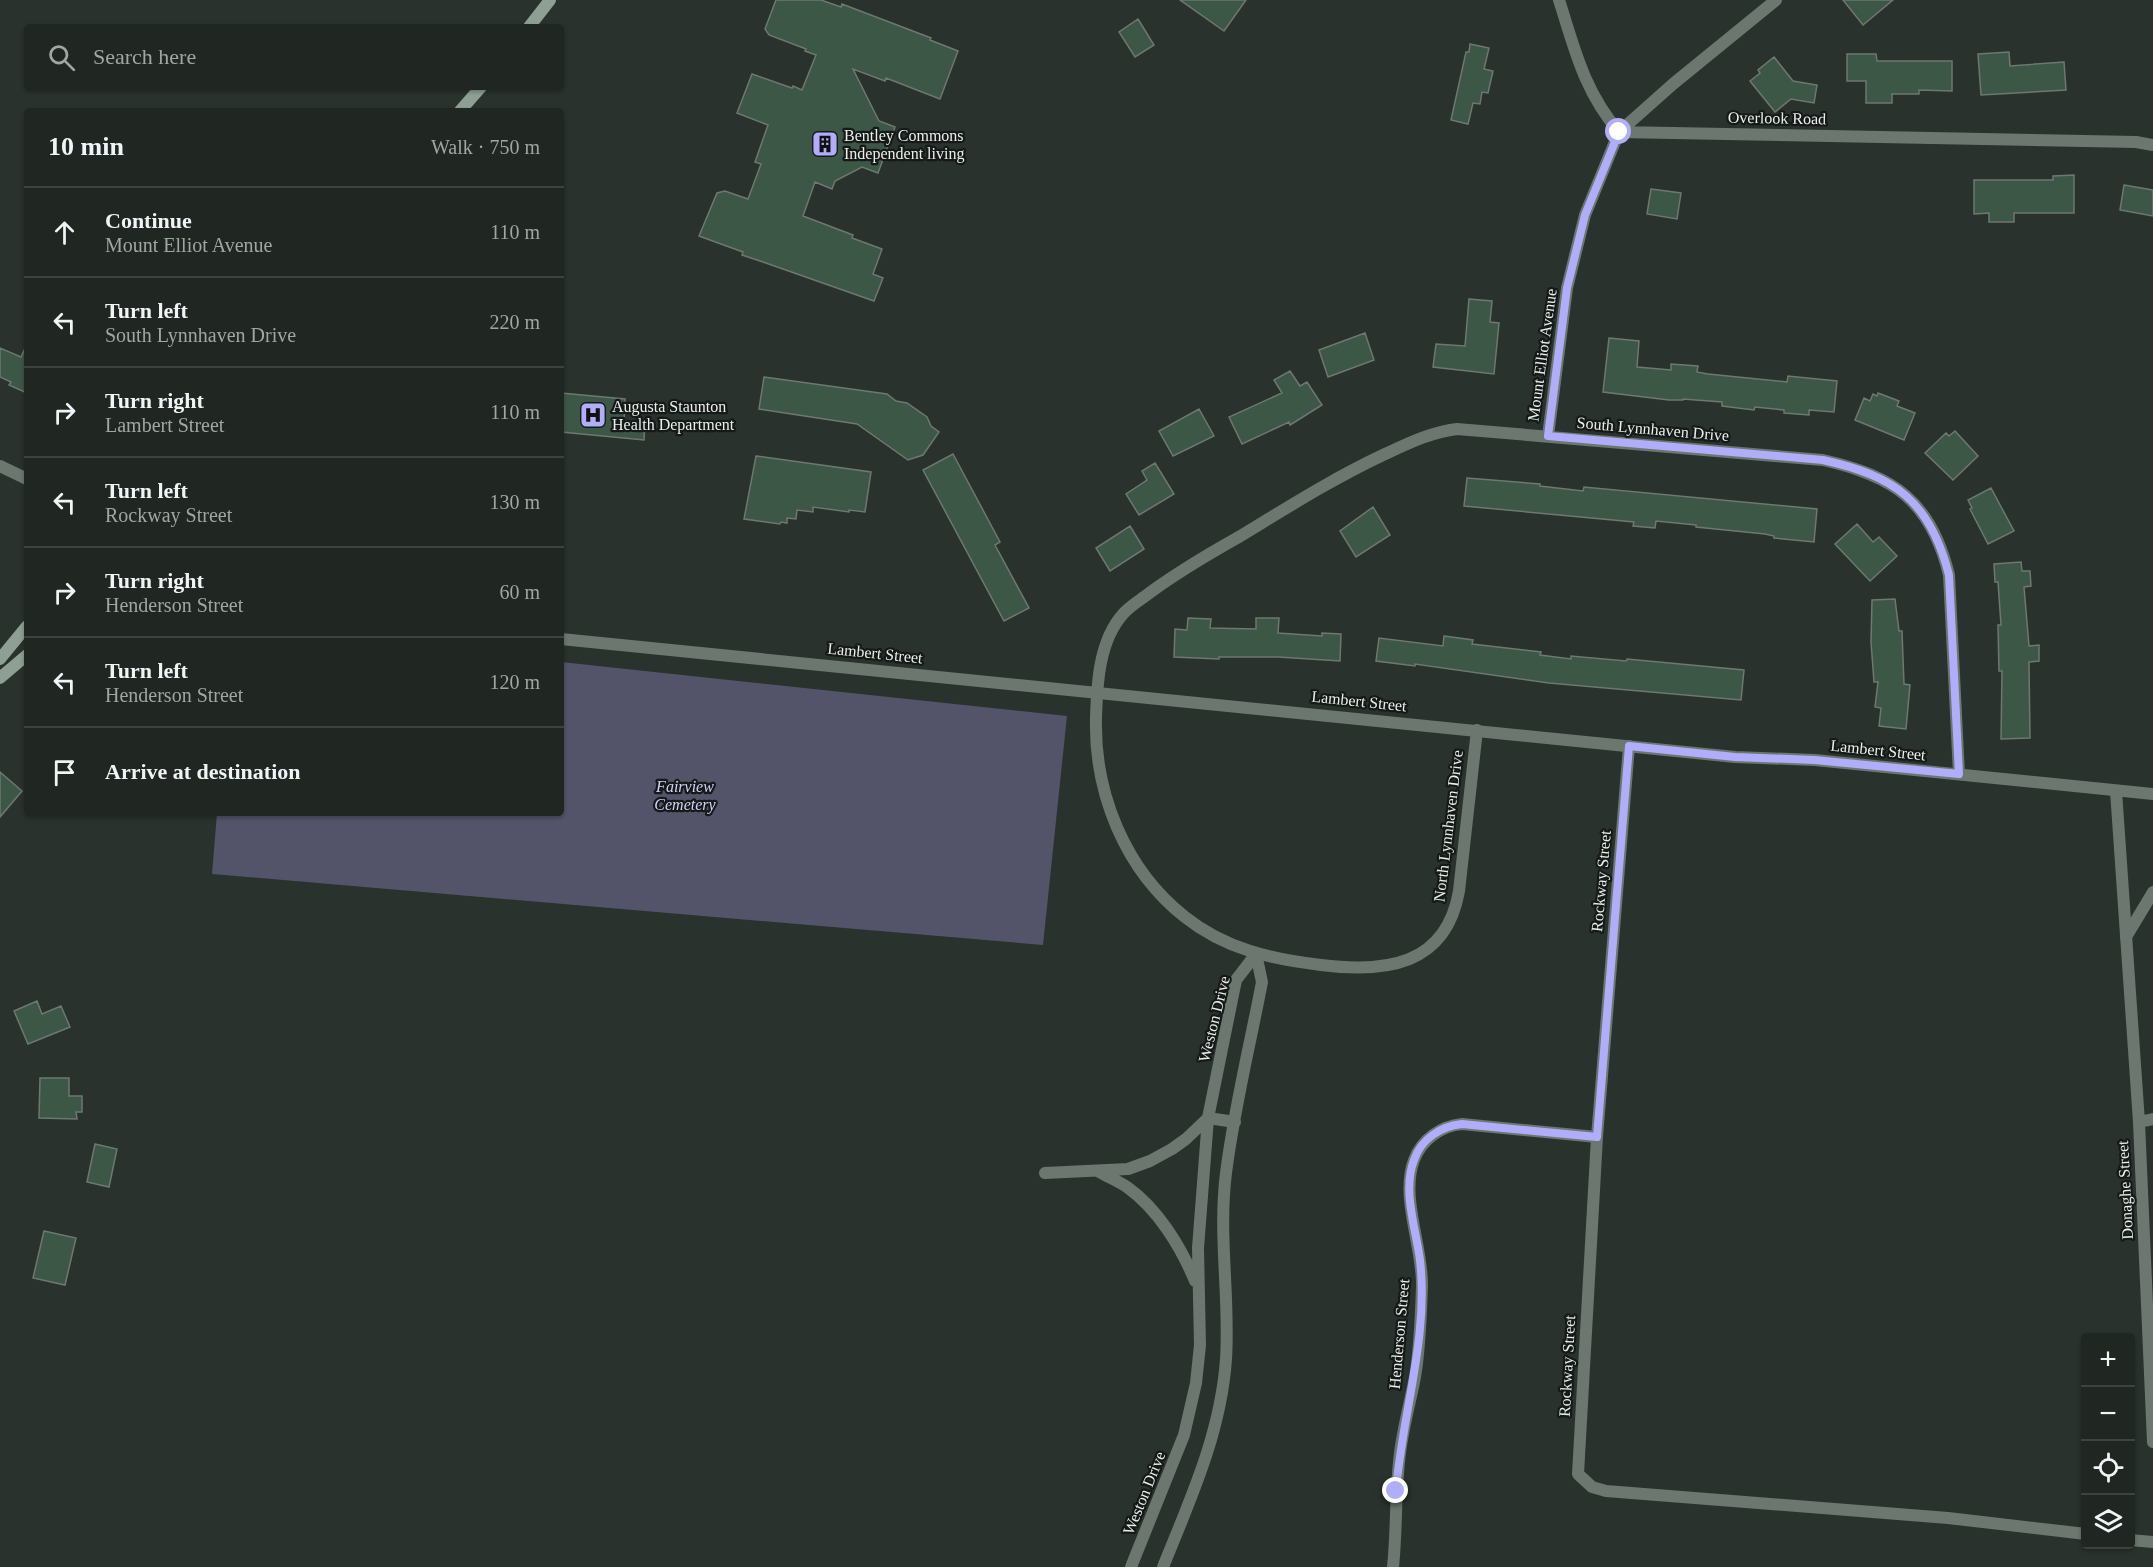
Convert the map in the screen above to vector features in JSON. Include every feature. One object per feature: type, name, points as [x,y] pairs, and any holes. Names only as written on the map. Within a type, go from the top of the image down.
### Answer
[{"type":"main road","points":[[531,24],[550,0]]},
{"type":"main road","points":[[463,108],[478,90]]},
{"type":"main road","points":[[0,658],[24,630]]},
{"type":"main road","points":[[0,678],[24,658]]},
{"type":"street","points":[[1559,0],[1584,78],[1602,112],[1619,132]]},
{"type":"street","name":"Mount Elliot Avenue","points":[[1548,436],[1570,278],[1585,215],[1619,132],[1673,84],[1776,0]]},
{"type":"street","name":"Overlook Road","points":[[1619,132],[2136,142],[2153,145]]},
{"type":"street","name":"South Lynnhaven Drive","points":[[1096,692],[1102,654],[1124,612],[1171,578],[1346,472],[1416,440],[1454,429],[1823,460],[1863,470],[1892,485],[1908,497],[1931,527],[1945,558],[1949,575],[1959,774]]},
{"type":"street","points":[[0,466],[24,477]]},
{"type":"street","name":"Lambert Street","points":[[564,639],[1735,757],[1815,760],[2153,794]]},
{"type":"street","name":"North Lynnhaven Drive","points":[[1096,692],[1095,740],[1099,772],[1106,800],[1131,854],[1167,901],[1184,916],[1222,941],[1256,954],[1286,961],[1341,967],[1381,968],[1412,959],[1434,943],[1449,921],[1457,903],[1477,730]]},
{"type":"street","name":"Rockway Street","points":[[1629,746],[1597,1137],[1578,1474],[1592,1486],[1606,1491],[1948,1518],[2081,1534]]},
{"type":"street","name":"Donaghe Street","points":[[2116,791],[2139,1122],[2153,1442]]},
{"type":"street","points":[[2126,937],[2153,892]]},
{"type":"street","points":[[1163,1567],[1207,1456],[1223,1390],[1227,1302],[1222,1218],[1226,1173],[1262,982],[1256,954]]},
{"type":"street","name":"Weston Drive","points":[[1131,1567],[1184,1435],[1196,1383],[1200,1346],[1198,1248],[1208,1118],[1236,980],[1256,954]]},
{"type":"street","points":[[1045,1173],[1128,1169],[1150,1161],[1186,1139],[1208,1118],[1235,1122]]},
{"type":"street","points":[[2139,1122],[2153,1119]]},
{"type":"street","name":"Henderson Street","points":[[1393,1567],[1400,1453],[1415,1377],[1421,1304],[1420,1263],[1410,1188],[1412,1167],[1418,1152],[1428,1139],[1441,1130],[1462,1124],[1597,1137]]},
{"type":"street","points":[[1097,1171],[1125,1186],[1155,1214],[1187,1260],[1199,1290]]},
{"type":"street","points":[[2135,1540],[2153,1542]]},
{"type":"green space","name":"Fairview Cemetery","points":[[564,662],[1067,716],[1043,945],[212,874],[217,816],[564,816]]},
{"type":"building","name":"Bentley Commons Independent living","points":[[776,0],[821,0],[841,7],[842,4],[931,38],[930,40],[958,51],[940,99],[886,78],[885,81],[853,69],[879,121],[895,127],[878,173],[862,167],[835,181],[832,189],[815,182],[803,216],[882,249],[873,274],[883,278],[874,301],[742,255],[743,252],[699,236],[717,193],[725,191],[748,199],[761,164],[755,162],[768,125],[737,113],[752,74],[802,90],[816,55],[769,35],[765,29]]},
{"type":"building","points":[[1180,0],[1246,0],[1224,31]]},
{"type":"building","points":[[1843,0],[1893,0],[1863,25]]},
{"type":"building","points":[[1138,19],[1154,45],[1135,57],[1119,32]]},
{"type":"building","points":[[1470,44],[1489,48],[1484,69],[1493,71],[1488,93],[1482,92],[1480,104],[1473,103],[1468,124],[1451,120],[1466,52],[1469,52]]},
{"type":"building","points":[[2009,52],[2010,66],[2064,62],[2066,90],[1981,95],[1978,54]]},
{"type":"building","points":[[1847,54],[1876,54],[1877,61],[1952,61],[1952,91],[1919,90],[1919,94],[1892,94],[1892,103],[1866,103],[1866,81],[1847,81]]},
{"type":"building","points":[[1774,57],[1793,81],[1817,85],[1814,103],[1791,99],[1775,112],[1750,81],[1760,73],[1758,70]]},
{"type":"building","points":[[2074,175],[2074,213],[2014,213],[2014,222],[1989,222],[1989,213],[1974,214],[1974,180],[2053,180],[2053,176]]},
{"type":"building","points":[[2124,185],[2153,190],[2153,216],[2120,210]]},
{"type":"building","points":[[1651,189],[1681,193],[1677,219],[1647,214]]},
{"type":"building","points":[[1469,299],[1492,301],[1490,322],[1499,323],[1494,374],[1433,367],[1436,344],[1465,346]]},
{"type":"building","points":[[1365,333],[1374,360],[1328,377],[1319,350]]},
{"type":"building","points":[[1609,338],[1639,341],[1637,367],[1671,370],[1671,364],[1698,366],[1697,372],[1708,374],[1787,382],[1788,376],[1837,381],[1834,412],[1809,410],[1809,415],[1784,413],[1784,410],[1755,407],[1754,410],[1722,406],[1722,402],[1669,400],[1603,392]]},
{"type":"building","points":[[0,348],[21,357],[24,350],[24,392],[9,385],[11,382],[0,377]]},
{"type":"building","points":[[1290,371],[1300,386],[1307,382],[1322,405],[1290,425],[1289,422],[1242,444],[1229,417],[1282,393],[1274,380]]},
{"type":"building","points":[[764,377],[887,394],[896,401],[907,403],[927,417],[931,426],[939,432],[923,455],[908,460],[857,424],[759,409]]},
{"type":"building","name":"Augusta Staunton Health Department","points":[[564,393],[625,399],[624,421],[645,424],[644,440],[564,432]]},
{"type":"building","points":[[1878,393],[1899,401],[1897,406],[1915,413],[1904,440],[1855,420],[1864,398],[1870,401],[1873,394],[1877,396]]},
{"type":"building","points":[[1199,409],[1214,436],[1173,456],[1159,431]]},
{"type":"building","points":[[1955,431],[1978,456],[1953,480],[1925,453],[1946,433],[1949,436]]},
{"type":"building","points":[[953,454],[1000,542],[995,545],[1029,608],[1004,621],[923,470]]},
{"type":"building","points":[[756,456],[871,472],[865,512],[813,507],[813,512],[797,510],[796,519],[787,518],[787,523],[744,519]]},
{"type":"building","points":[[1155,463],[1174,494],[1139,515],[1126,494],[1147,480],[1142,471]]},
{"type":"building","points":[[1467,478],[1540,484],[1540,486],[1583,491],[1584,487],[1817,509],[1814,542],[1696,527],[1696,525],[1656,521],[1655,528],[1633,526],[1634,522],[1464,506]]},
{"type":"building","points":[[1991,488],[2014,531],[1988,544],[1970,509],[1972,508],[1968,500]]},
{"type":"building","points":[[1373,507],[1390,535],[1356,557],[1340,531]]},
{"type":"building","points":[[1857,524],[1873,542],[1879,537],[1897,556],[1870,581],[1835,544]]},
{"type":"building","points":[[1130,526],[1144,549],[1110,571],[1096,548]]},
{"type":"building","points":[[2021,562],[2022,571],[2030,571],[2031,586],[2024,587],[2029,646],[2039,645],[2039,661],[2029,662],[2030,738],[2001,739],[2002,671],[1999,671],[1998,625],[2001,625],[1998,582],[1995,582],[1994,564]]},
{"type":"building","points":[[1895,599],[1899,631],[1902,631],[1904,684],[1910,685],[1906,729],[1879,726],[1881,708],[1875,707],[1878,682],[1874,682],[1871,642],[1872,600]]},
{"type":"building","points":[[1188,618],[1211,619],[1210,628],[1256,629],[1256,618],[1279,618],[1278,633],[1322,636],[1322,633],[1341,634],[1340,661],[1278,657],[1219,657],[1219,659],[1174,657],[1175,629],[1187,630]]},
{"type":"building","points":[[1444,636],[1473,640],[1472,644],[1541,652],[1540,655],[1571,659],[1571,656],[1626,661],[1627,659],[1744,670],[1741,700],[1549,683],[1415,664],[1415,666],[1376,661],[1379,638],[1443,646]]},
{"type":"building","points":[[0,772],[22,791],[0,817]]},
{"type":"building","points":[[37,1001],[42,1014],[61,1006],[70,1027],[28,1044],[14,1011]]},
{"type":"building","points":[[40,1078],[69,1078],[69,1096],[82,1096],[82,1112],[76,1112],[77,1119],[39,1118]]},
{"type":"building","points":[[95,1144],[117,1149],[109,1187],[87,1182]]},
{"type":"building","points":[[44,1231],[76,1238],[65,1285],[33,1278]]},
{"type":"place","name":"Bentley Commons Independent living","points":[[825,144]]},
{"type":"place","name":"Augusta Staunton Health Department","points":[[593,415]]},
{"type":"route","points":[[1396,1491],[1402,1434],[1415,1377],[1421,1304],[1422,1284],[1410,1188],[1414,1160],[1423,1143],[1441,1130],[1462,1124],[1597,1137],[1629,746],[1735,757],[1815,760],[1959,774],[1949,575],[1945,558],[1931,527],[1913,501],[1892,485],[1863,470],[1823,460],[1548,436],[1567,288],[1585,215],[1619,132]]}]
